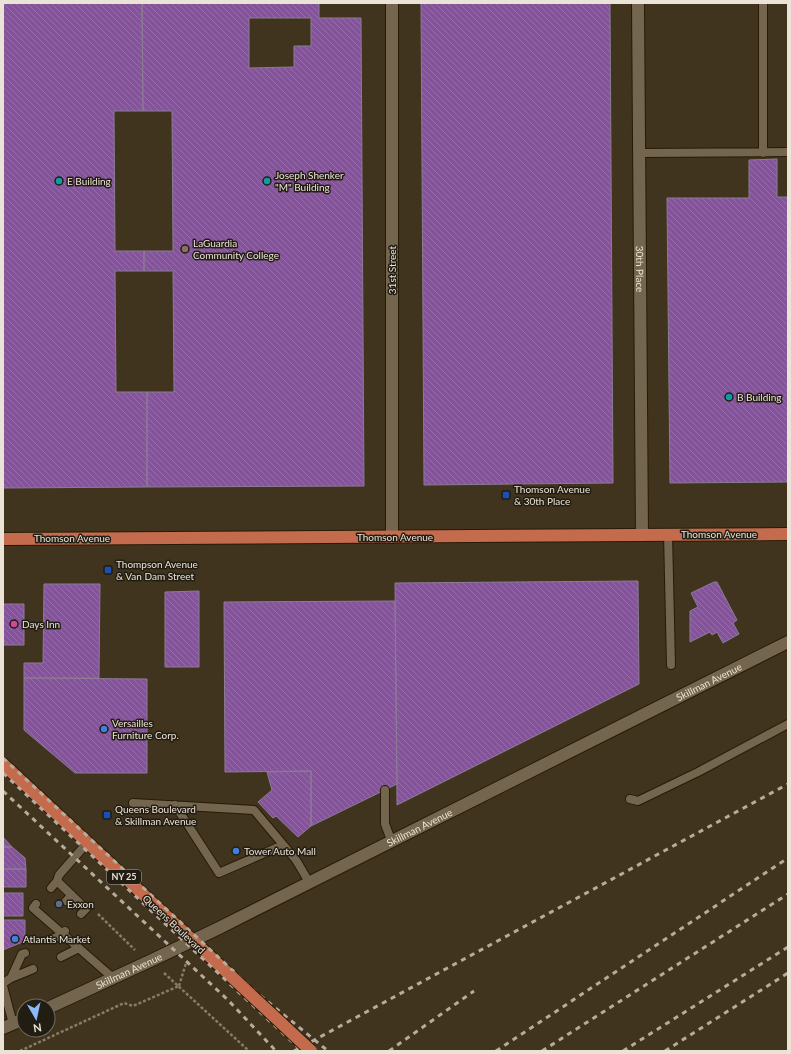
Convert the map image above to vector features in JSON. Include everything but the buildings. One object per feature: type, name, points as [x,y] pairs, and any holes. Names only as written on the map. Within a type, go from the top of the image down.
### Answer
[{"type":"main road","name":"Thomson Avenue","points":[[3,539],[788,534]]},
{"type":"main road","name":"Queens Boulevard","points":[[3,764],[311,1051]]},
{"type":"street","name":"31st Street","points":[[392,3],[392,537]]},
{"type":"street","name":"30th Place","points":[[638,3],[642,535]]},
{"type":"street","name":"Skillman Avenue","points":[[56,1004],[192,941],[788,642]]},
{"type":"lane","points":[[763,3],[763,153]]},
{"type":"lane","points":[[639,153],[788,152]]},
{"type":"lane","points":[[668,534],[671,665]]},
{"type":"lane","points":[[630,799],[638,801],[698,772],[788,724]]},
{"type":"lane","points":[[385,790],[385,824],[391,840]]},
{"type":"lane","points":[[133,803],[254,810],[296,860],[309,882]]},
{"type":"lane","points":[[175,805],[219,873],[283,845]]},
{"type":"lane","points":[[81,914],[86,909],[69,898],[54,884],[59,875],[87,843]]},
{"type":"lane","points":[[36,904],[33,908],[48,919],[113,978]]},
{"type":"lane","points":[[52,939],[64,933]]},
{"type":"lane","points":[[60,957],[79,948]]},
{"type":"lane","points":[[11,978],[22,954],[25,953]]},
{"type":"lane","points":[[14,1024],[3,985],[11,978],[32,969]]},
{"type":"path","points":[[94,910],[130,946]]},
{"type":"path","points":[[20,1051],[124,1003],[133,1006],[179,986],[249,1051]]},
{"type":"railway","points":[[3,758],[256,992],[328,1051]]},
{"type":"railway","points":[[3,773],[302,1051]]},
{"type":"railway","points":[[294,1051],[788,784]]},
{"type":"railway","points":[[3,791],[228,1000],[276,1051]]},
{"type":"railway","points":[[496,1051],[788,858]]},
{"type":"railway","points":[[542,1051],[788,894]]},
{"type":"railway","points":[[623,1051],[788,947]]},
{"type":"railway","points":[[665,1051],[788,973]]},
{"type":"railway","points":[[389,1051],[474,991]]},
{"type":"place","name":"E Building","points":[[59,181]]},
{"type":"place","name":"Joseph Shenker \"M\" Building","points":[[267,181]]},
{"type":"place","name":"LaGuardia Community College","points":[[185,249]]},
{"type":"place","name":"B Building","points":[[729,397]]},
{"type":"place","name":"Thomson Avenue & 30th Place","points":[[506,495]]},
{"type":"place","name":"Thompson Avenue & Van Dam Street","points":[[108,570]]},
{"type":"place","name":"Days Inn","points":[[14,624]]},
{"type":"place","name":"Versailles Furniture Corp.","points":[[104,729]]},
{"type":"place","name":"Queens Boulevard & Skillman Avenue","points":[[107,815]]},
{"type":"place","name":"Tower Auto Mall","points":[[236,851]]},
{"type":"place","name":"Exxon","points":[[59,904]]},
{"type":"place","name":"Atlantis Market","points":[[15,939]]}]
